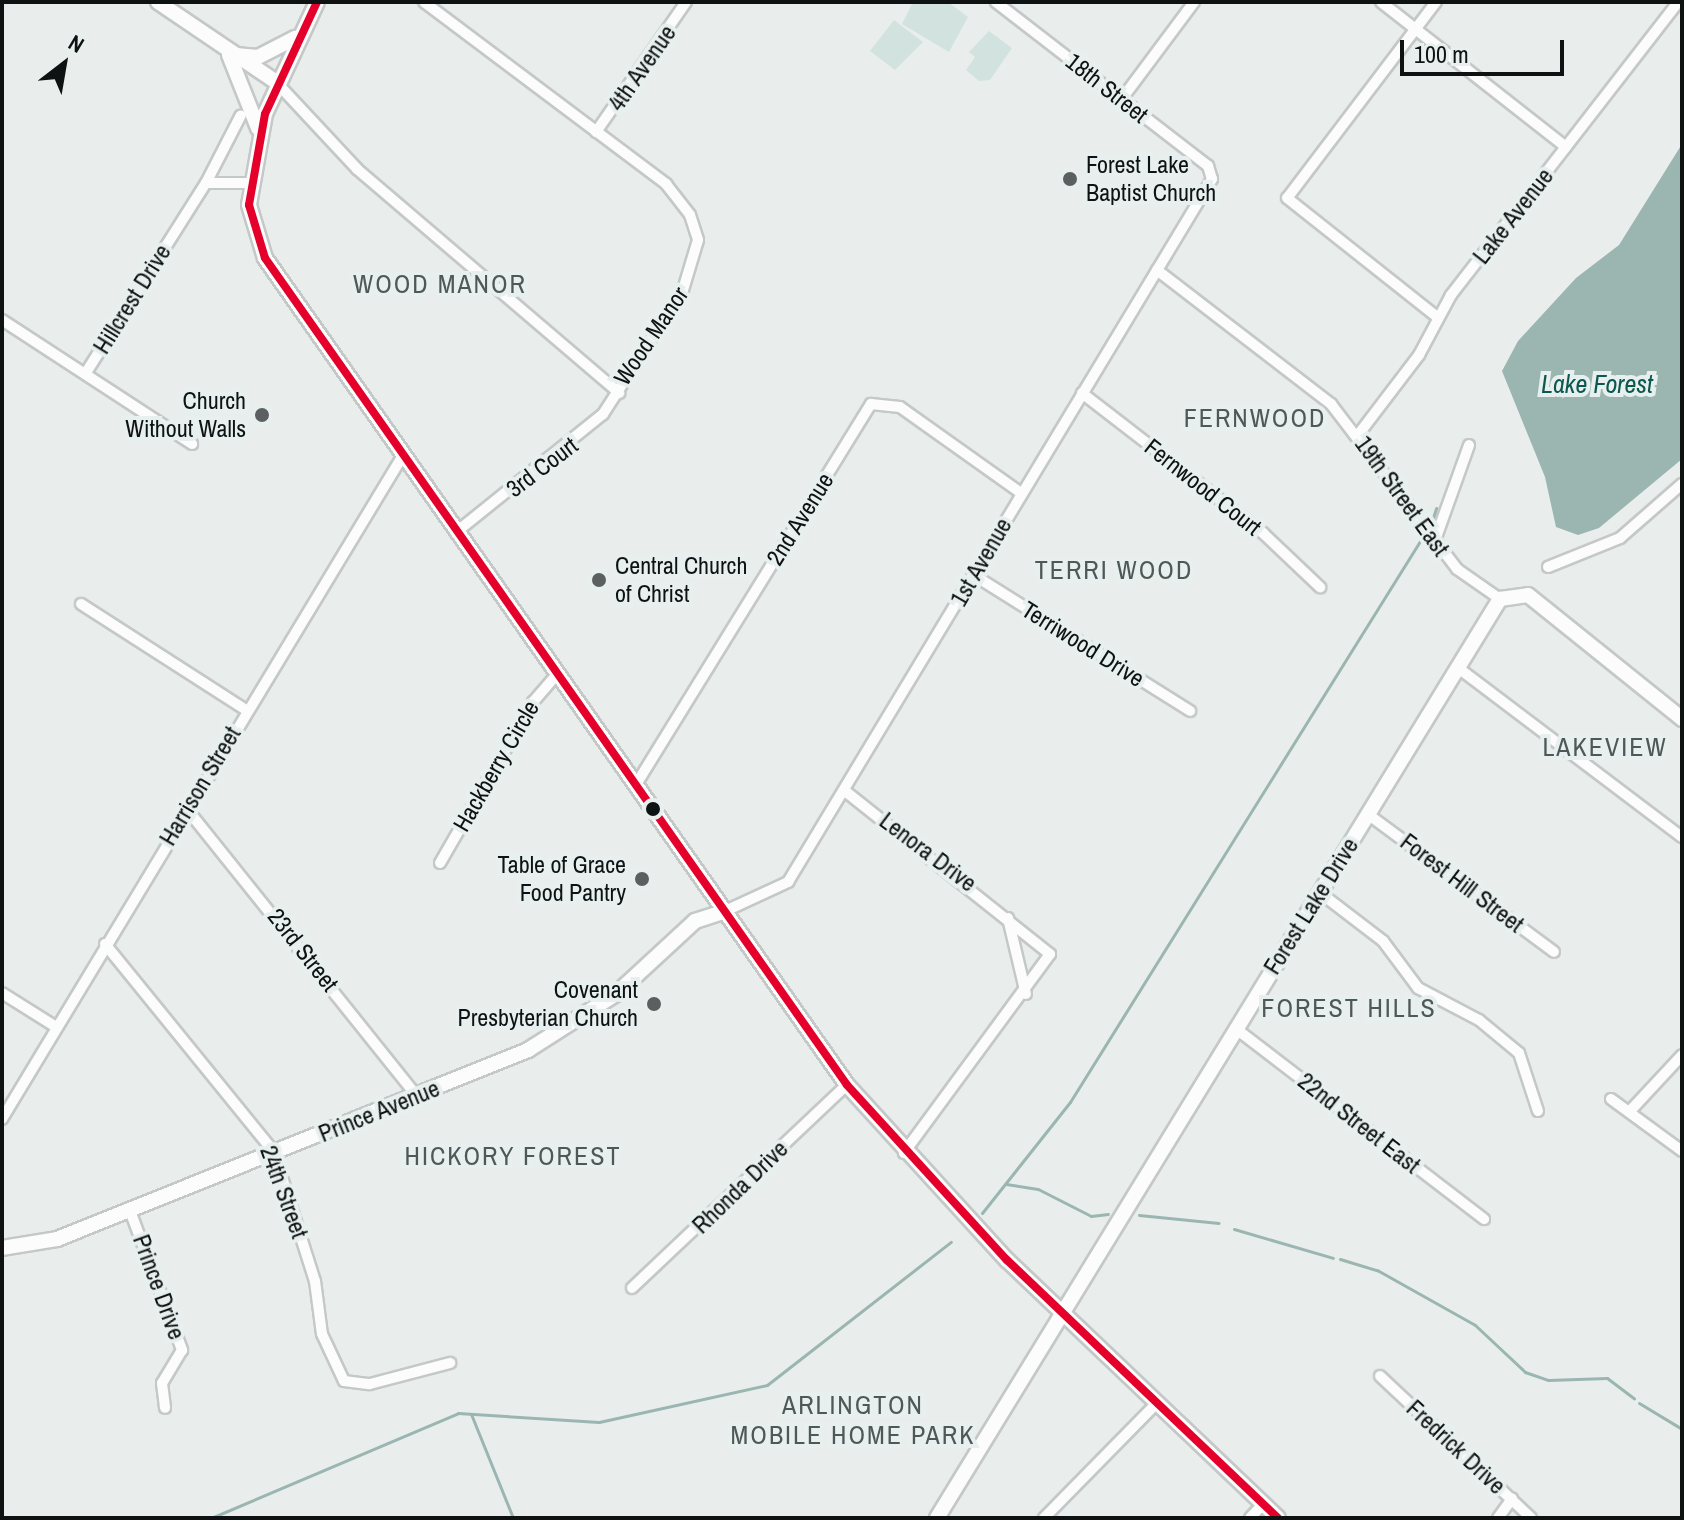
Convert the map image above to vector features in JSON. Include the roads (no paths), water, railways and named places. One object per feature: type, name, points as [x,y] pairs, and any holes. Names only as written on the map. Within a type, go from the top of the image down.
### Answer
[{"type":"main road","points":[[158,2],[228,53],[276,82]]},
{"type":"main road","points":[[317,2],[295,38],[276,82],[260,137],[251,183],[250,219],[265,258],[402,457],[847,1085],[904,1154],[1061,1311],[1278,1518]]},
{"type":"main road","points":[[228,53],[258,57],[295,38]]},
{"type":"main road","points":[[228,53],[260,137]]},
{"type":"main road","points":[[1500,599],[1514,591],[1528,595],[1682,719]]},
{"type":"main road","name":"Forest Lake Drive","points":[[937,1518],[1500,599]]},
{"type":"main road","name":"Prince Avenue","points":[[2,1248],[45,1244],[417,1096],[563,1030],[616,994],[675,935],[723,912]]},
{"type":"street","name":"Wood Manor","points":[[276,82],[357,169],[619,393],[683,290],[698,240],[676,193],[424,2]]},
{"type":"street","name":"4th Avenue","points":[[596,132],[686,2]]},
{"type":"street","name":"18th Street","points":[[996,2],[1208,166],[1212,179]]},
{"type":"street","points":[[1121,100],[1194,2]]},
{"type":"street","points":[[1381,2],[1566,147]]},
{"type":"street","points":[[1436,2],[1287,198],[1436,316]]},
{"type":"street","name":"Lake Avenue","points":[[1358,435],[1419,355],[1436,316],[1678,2]]},
{"type":"street","name":"Hillcrest Drive","points":[[2,320],[87,371],[206,183],[241,115]]},
{"type":"street","name":"1st Avenue","points":[[723,912],[788,882],[1212,179]]},
{"type":"street","points":[[206,183],[251,183]]},
{"type":"street","name":"19th Street East","points":[[1157,270],[1321,395],[1358,435],[1434,543],[1500,599]]},
{"type":"street","points":[[87,371],[192,444]]},
{"type":"street","name":"3rd Court","points":[[456,532],[572,445],[619,393]]},
{"type":"street","name":"Fernwood Court","points":[[1082,393],[1263,533],[1320,587]]},
{"type":"street","name":"2nd Avenue","points":[[635,786],[871,404],[900,407],[1021,493]]},
{"type":"street","points":[[1434,543],[1469,445]]},
{"type":"street","name":"Harrison Street","points":[[2,1119],[186,808],[402,457]]},
{"type":"street","points":[[1548,567],[1620,538],[1682,484]]},
{"type":"street","name":"Terriwood Drive","points":[[975,576],[1190,711]]},
{"type":"street","points":[[81,604],[246,710]]},
{"type":"street","points":[[1457,667],[1682,837]]},
{"type":"street","name":"Hackberry Circle","points":[[440,863],[533,702],[557,674]]},
{"type":"street","name":"Lenora Drive","points":[[845,791],[1008,917],[1050,954],[1026,994],[904,1154]]},
{"type":"street","name":"23rd Street","points":[[186,808],[417,1096]]},
{"type":"street","name":"Forest Hill Street","points":[[1369,815],[1554,952]]},
{"type":"street","points":[[1319,892],[1383,941],[1418,988],[1479,1020],[1519,1053],[1538,1111]]},
{"type":"street","points":[[1008,917],[1026,994]]},
{"type":"street","name":"24th Street","points":[[105,944],[274,1152],[315,1281],[322,1334],[344,1381],[370,1384],[450,1363]]},
{"type":"street","points":[[2,993],[56,1027]]},
{"type":"street","name":"22nd Street East","points":[[1235,1028],[1484,1219]]},
{"type":"street","points":[[1630,1111],[1682,1055]]},
{"type":"street","name":"Rhonda Drive","points":[[632,1288],[847,1085]]},
{"type":"street","points":[[1611,1099],[1682,1151]]},
{"type":"street","name":"Prince Drive","points":[[129,1208],[182,1350],[162,1383],[165,1408]]},
{"type":"street","name":"Fredrick Drive","points":[[1380,1376],[1531,1518]]},
{"type":"street","points":[[1044,1518],[1157,1403]]},
{"type":"street","points":[[1498,1518],[1512,1499]]},
{"type":"street","points":[[1250,1518],[1263,1504]]},
{"type":"water","name":"Lake Forest","points":[[1682,144],[1682,459],[1599,528],[1578,535],[1556,527],[1545,477],[1502,371],[1518,341],[1576,278],[1619,245]]},
{"type":"waterway","points":[[1430,527],[1436,508]]},
{"type":"waterway","points":[[982,1213],[1070,1102],[1425,533]]},
{"type":"waterway","points":[[1006,1184],[1038,1189],[1091,1216],[1108,1214]]},
{"type":"waterway","points":[[1139,1215],[1219,1223]]},
{"type":"waterway","points":[[1234,1229],[1333,1258]]},
{"type":"waterway","points":[[211,1518],[458,1413],[599,1422],[767,1385],[951,1242]]},
{"type":"waterway","points":[[1340,1259],[1377,1270],[1475,1325],[1525,1372],[1548,1380],[1607,1378],[1634,1398]]},
{"type":"waterway","points":[[1639,1403],[1682,1429]]},
{"type":"waterway","points":[[471,1414],[513,1518]]},
{"type":"place","name":"Forest Lake Baptist Church","points":[[1070,179]]},
{"type":"place","name":"Church Without Walls","points":[[262,415]]},
{"type":"place","name":"Central Church of Christ","points":[[599,580]]},
{"type":"place","name":"Table of Grace Food Pantry","points":[[642,879]]},
{"type":"place","name":"Covenant Presbyterian Church","points":[[654,1004]]},
{"type":"district","name":"WOOD MANOR","points":[[440,284]]},
{"type":"district","name":"FERNWOOD","points":[[1255,418]]},
{"type":"district","name":"TERRI WOOD","points":[[1114,570]]},
{"type":"district","name":"LAKEVIEW","points":[[1605,747]]},
{"type":"district","name":"FOREST HILLS","points":[[1349,1008]]},
{"type":"district","name":"HICKORY FOREST","points":[[513,1156]]},
{"type":"district","name":"ARLINGTON MOBILE HOME PARK","points":[[853,1420]]}]
